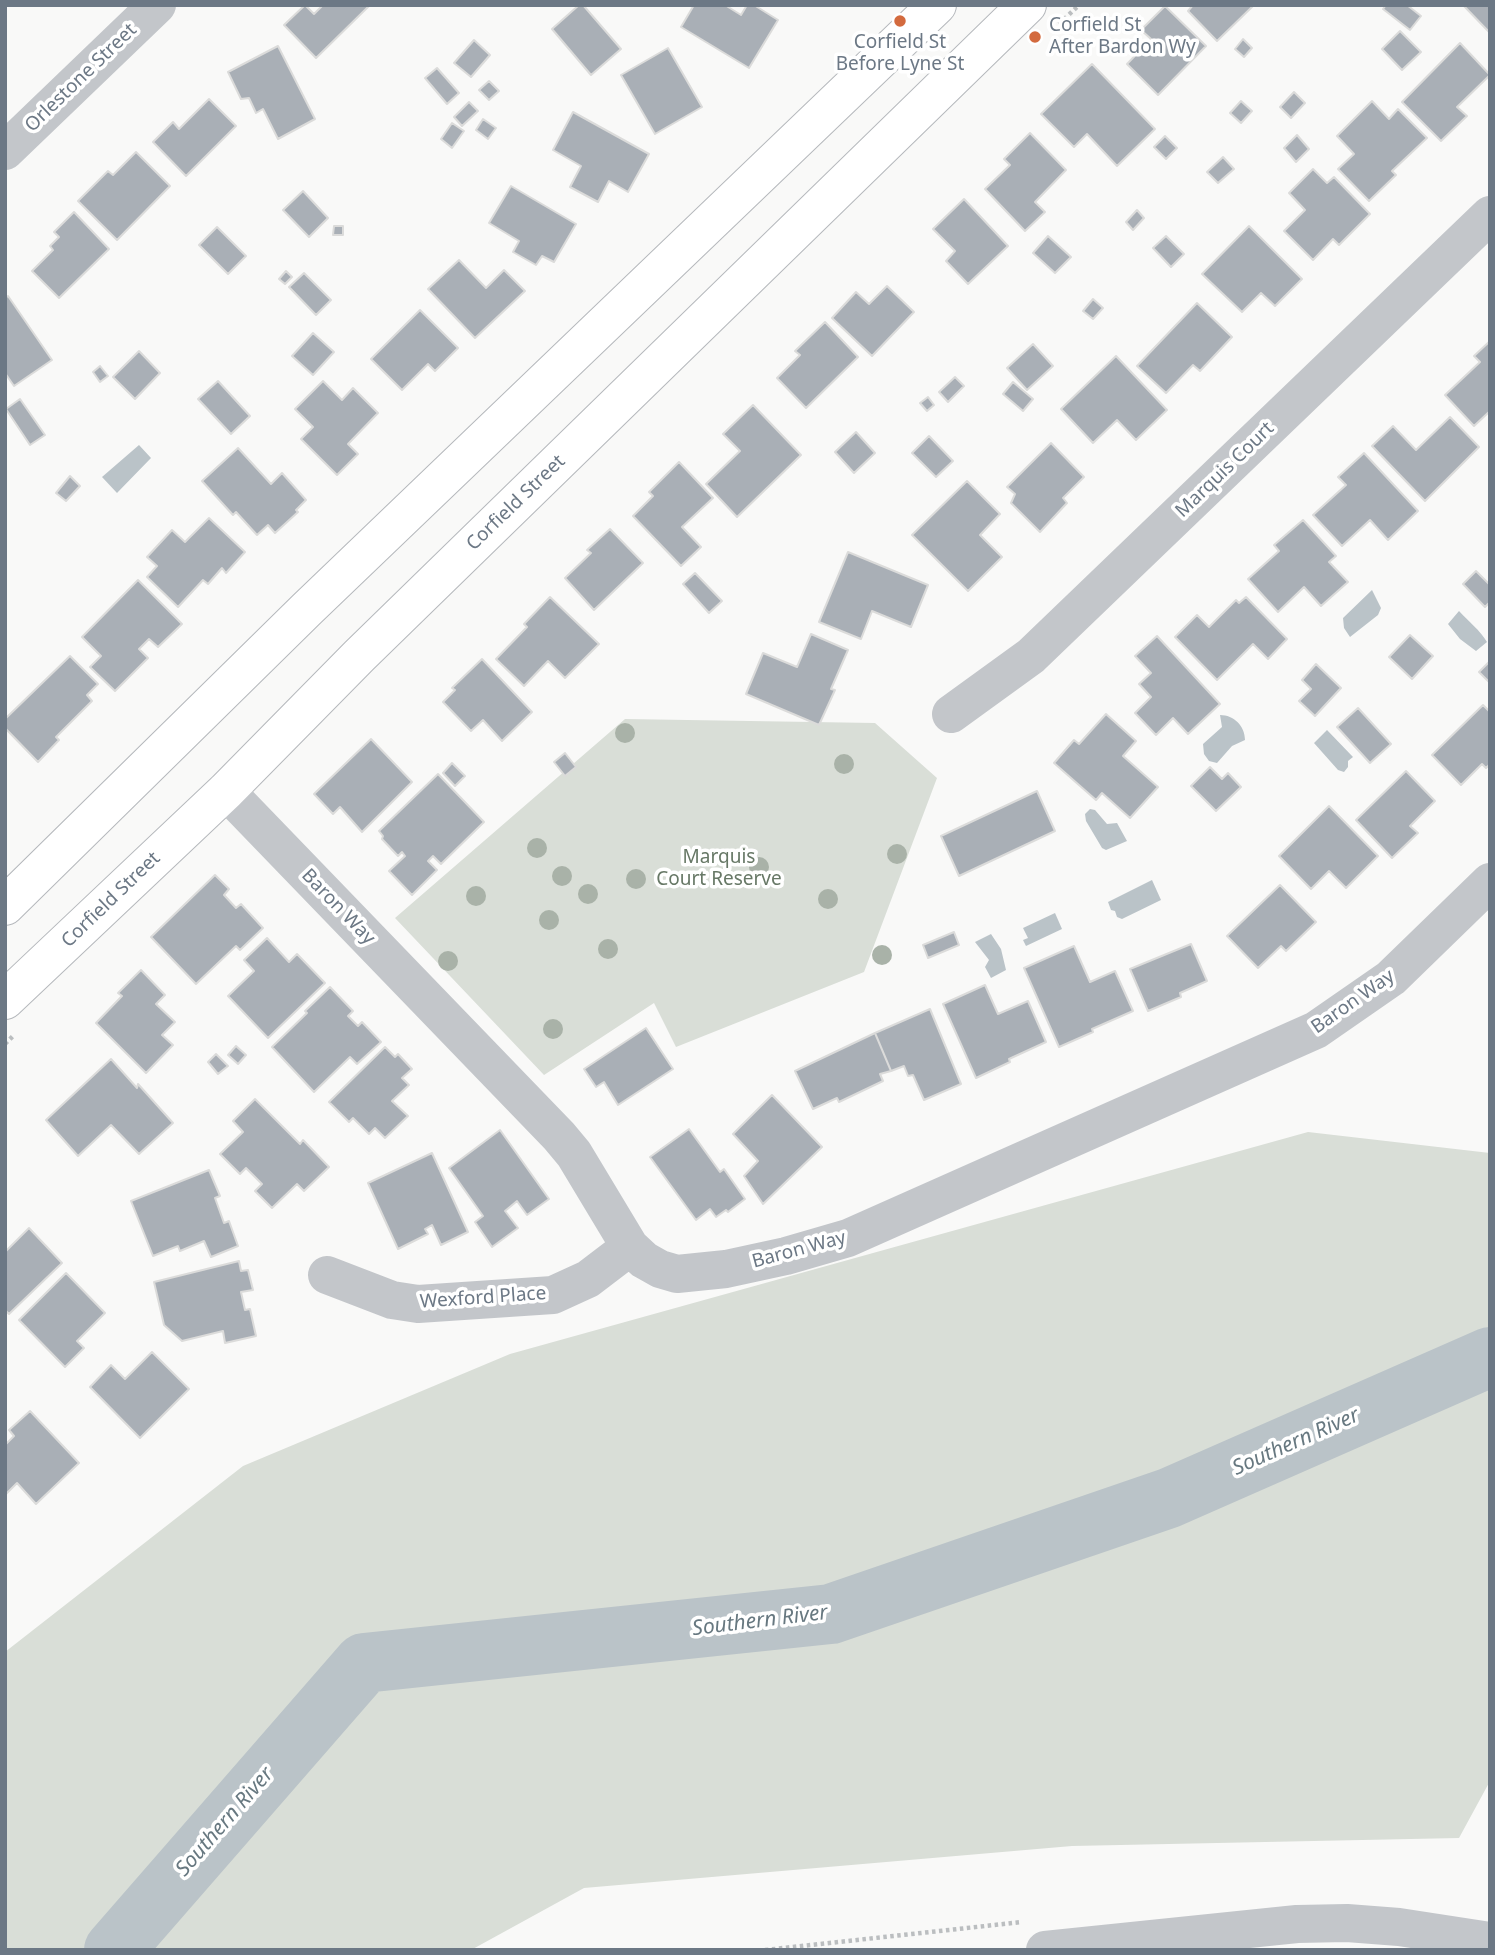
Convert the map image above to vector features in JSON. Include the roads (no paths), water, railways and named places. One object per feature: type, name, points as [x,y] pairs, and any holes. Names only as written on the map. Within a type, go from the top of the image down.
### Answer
[{"type":"main road","points":[[5,906],[307,609],[937,5]]},
{"type":"main road","name":"Corfield Street","points":[[5,1000],[226,791],[369,646],[1027,5]]},
{"type":"street","name":"Orlestone Street","points":[[5,151],[157,5]]},
{"type":"street","name":"Marquis Court","points":[[951,714],[1031,656],[1490,215]]},
{"type":"street","name":"Baron Way","points":[[226,791],[559,1136],[574,1153],[630,1247],[660,1269],[677,1274],[726,1269],[786,1256],[848,1237],[1316,1030],[1391,978],[1490,882]]},
{"type":"street","name":"Wexford Place","points":[[327,1275],[392,1300],[418,1304],[553,1295],[588,1279],[630,1247]]},
{"type":"street","points":[[1045,1950],[1297,1924],[1347,1923],[1398,1938],[1490,1941]]},
{"type":"waterway","name":"Southern River","points":[[114,1950],[364,1663],[831,1614],[1169,1498],[1490,1357]]},
{"type":"place","name":"Corfield St Before Lyne St","points":[[900,21]]},
{"type":"place","name":"Corfield St After Bardon Wy","points":[[1035,37]]},
{"type":"park label","name":"Marquis Court Reserve","points":[[719,869]]}]
